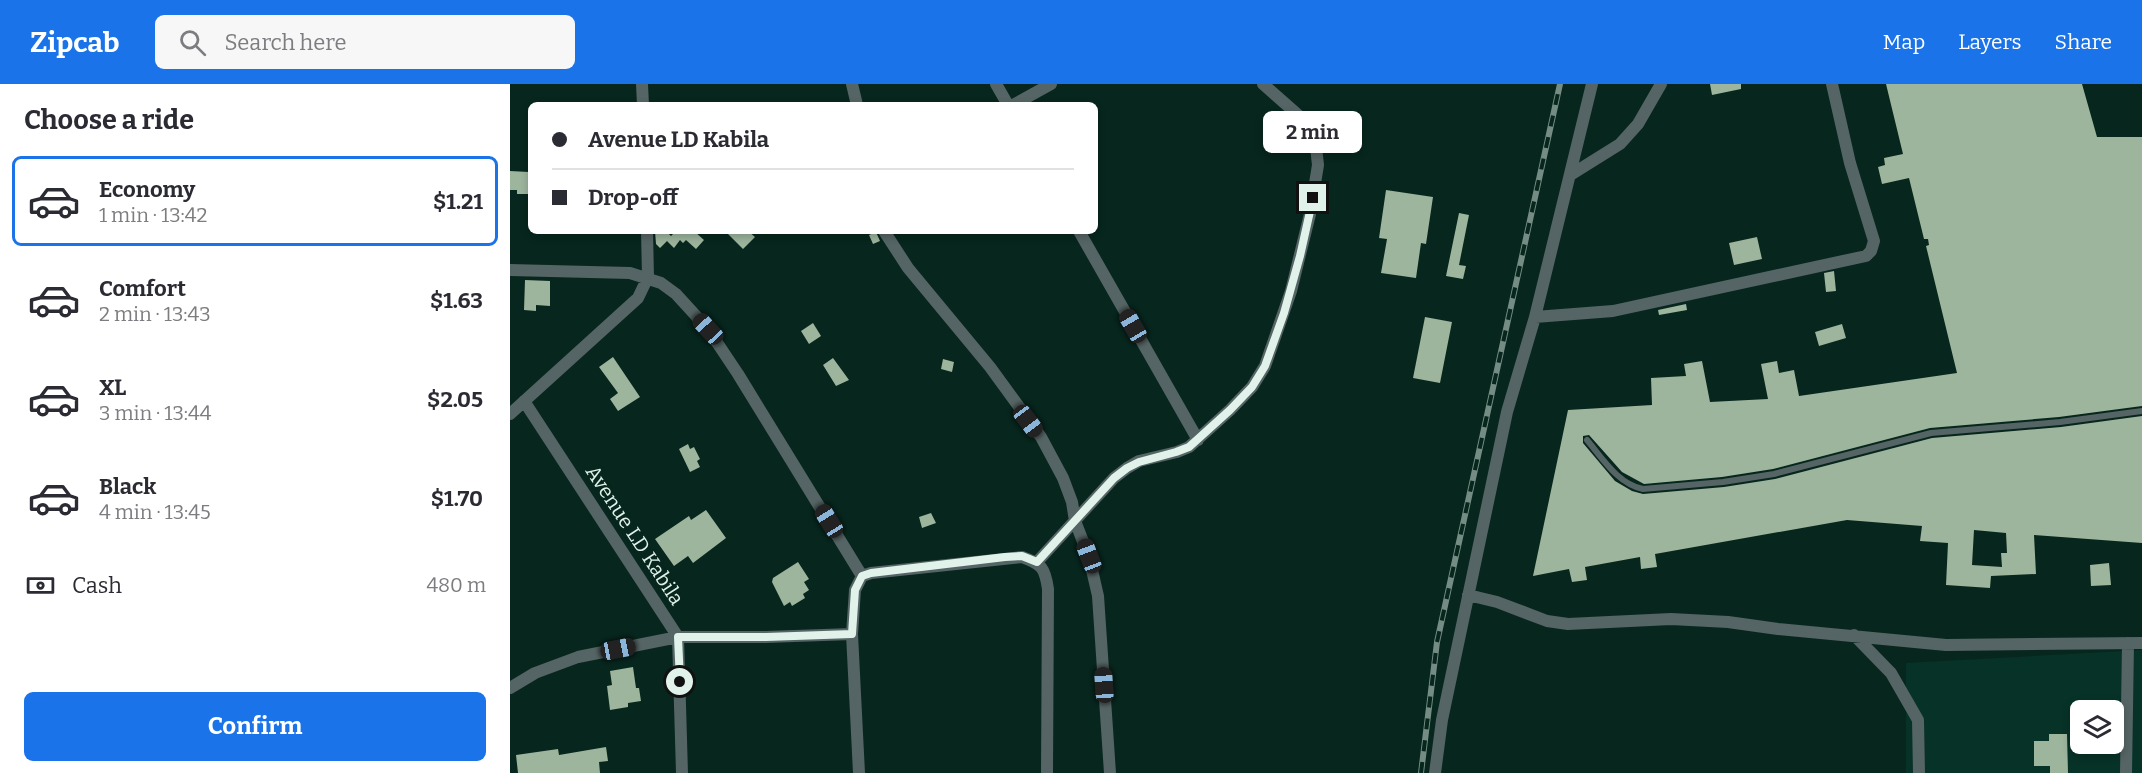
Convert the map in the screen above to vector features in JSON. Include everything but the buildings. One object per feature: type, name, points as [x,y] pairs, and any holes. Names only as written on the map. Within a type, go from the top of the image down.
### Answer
[{"type":"street","points":[[642,84],[643,102]]},
{"type":"street","points":[[852,84],[856,102]]},
{"type":"street","points":[[996,84],[1006,102]]},
{"type":"street","points":[[1018,102],[1051,84]]},
{"type":"street","points":[[1037,562],[1114,478],[1139,462],[1189,447],[1252,387],[1265,366],[1291,291],[1310,214],[1318,165],[1314,129],[1263,84]]},
{"type":"street","points":[[1435,773],[1442,720],[1508,412],[1572,174],[1592,84]]},
{"type":"street","points":[[1572,174],[1620,144],[1638,124],[1661,84]]},
{"type":"street","points":[[1535,317],[1613,311],[1866,256],[1871,251],[1874,241],[1850,163],[1832,84]]},
{"type":"street","points":[[510,414],[638,298],[648,277],[647,234]]},
{"type":"street","points":[[886,234],[908,268],[990,366],[1041,438],[1063,478],[1072,501],[1075,521],[1089,556],[1098,596],[1110,773]]},
{"type":"street","points":[[1081,234],[1198,440]]},
{"type":"street","points":[[510,270],[609,271],[648,277],[661,283],[675,294],[708,329],[744,383],[862,576]]},
{"type":"street","name":"Avenue LD Kabila","points":[[524,401],[678,637],[682,773]]},
{"type":"street","points":[[859,773],[852,634],[855,590],[862,576],[871,573],[1022,556],[1037,562],[1046,573],[1048,589],[1047,773]]},
{"type":"street","points":[[1468,595],[1497,602],[1547,621],[1568,624],[1671,619],[1728,622],[1946,645],[2142,643]]},
{"type":"street","points":[[510,688],[535,673],[578,657],[678,637],[852,634]]},
{"type":"street","points":[[1854,635],[1891,674],[1918,720],[1919,773]]},
{"type":"street","points":[[2126,773],[2128,643]]},
{"type":"lane","points":[[1587,440],[1623,482],[1643,489],[1723,482],[1774,474],[1931,433],[2060,422],[2142,411]]},
{"type":"shaded area","points":[[2142,650],[2142,773],[1906,773],[1906,663]]},
{"type":"railway","points":[[1421,773],[1437,642],[1560,84]]},
{"type":"route","points":[[680,682],[678,637],[852,634],[855,590],[862,576],[1005,557],[1022,556],[1037,562],[1114,478],[1127,468],[1139,462],[1189,447],[1252,387],[1265,366],[1291,291],[1313,198]]}]
